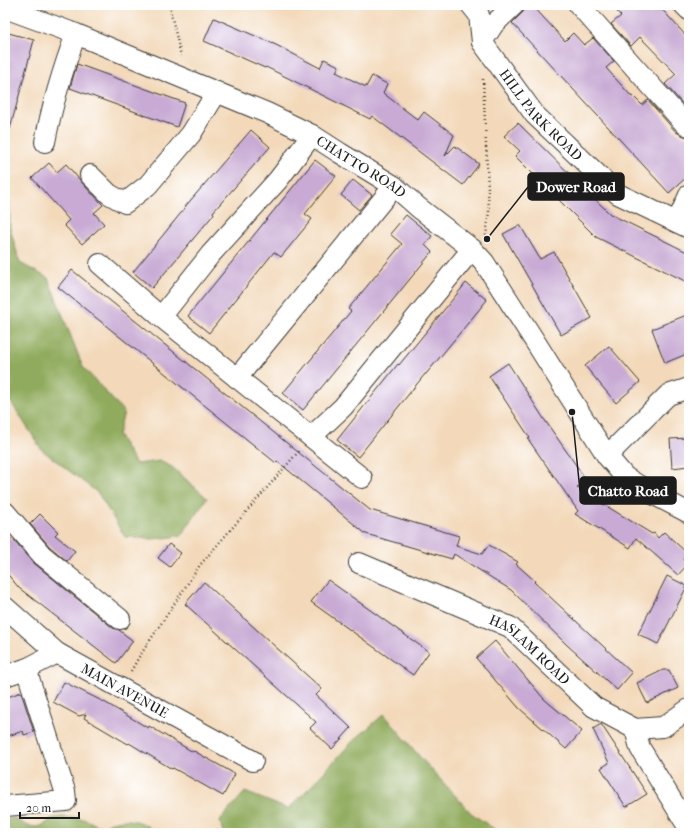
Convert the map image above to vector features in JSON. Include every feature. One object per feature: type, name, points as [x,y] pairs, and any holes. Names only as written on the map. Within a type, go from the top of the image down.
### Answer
[{"type":"street","points":[[471,5],[479,15],[482,42]]},
{"type":"street","points":[[482,42],[494,24],[514,5]]},
{"type":"street","points":[[579,5],[685,124],[689,126]]},
{"type":"street","points":[[684,5],[689,10]]},
{"type":"street","name":"CHATTO ROAD","points":[[5,8],[76,34],[267,113],[312,135],[394,186],[478,256],[607,456],[625,477],[689,513]]},
{"type":"street","points":[[45,142],[56,96],[76,34]]},
{"type":"street","name":"HILL PARK ROAD","points":[[482,42],[536,115],[618,194],[683,225]]},
{"type":"street","points":[[90,175],[109,194],[125,204],[148,185],[191,134],[218,92]]},
{"type":"street","points":[[161,317],[210,255],[278,180],[312,135]]},
{"type":"street","points":[[237,378],[394,186]]},
{"type":"street","points":[[683,225],[689,196]]},
{"type":"street","points":[[311,438],[343,407],[441,288],[478,256]]},
{"type":"street","points":[[100,264],[161,317],[362,478]]},
{"type":"street","points":[[607,456],[668,395],[689,388]]},
{"type":"street","points":[[5,512],[42,555],[120,619]]},
{"type":"street","name":"HASLAM ROAD","points":[[359,563],[510,628],[594,707],[635,729]]},
{"type":"street","name":"MAIN AVENUE","points":[[5,607],[57,653],[254,761]]},
{"type":"street","points":[[5,676],[28,668],[57,653]]},
{"type":"street","points":[[5,806],[66,801],[29,678],[28,668]]},
{"type":"street","points":[[685,822],[640,748],[635,729],[663,727],[689,709]]},
{"type":"path","points":[[169,5],[187,80]]},
{"type":"path","points":[[478,256],[489,211],[483,72]]},
{"type":"path","points":[[122,688],[139,657],[200,565],[311,438]]},
{"type":"green space","points":[[5,199],[9,200],[10,228],[20,263],[48,278],[83,367],[124,412],[118,435],[136,464],[160,461],[172,467],[207,498],[181,536],[153,539],[125,537],[98,493],[42,450],[5,393]]},
{"type":"green space","points":[[384,714],[420,757],[471,813],[500,833],[223,833],[220,820],[245,792],[288,809],[351,743]]},
{"type":"green space","points":[[61,817],[87,820],[106,829],[108,823],[121,820],[133,820],[145,824],[155,833],[5,833],[5,820],[13,818],[28,826],[37,827],[44,825],[51,819]]},
{"type":"building","points":[[530,5],[532,5],[565,41],[573,33],[584,45],[593,38],[614,61],[606,68],[632,97],[633,96],[642,105],[648,100],[676,132],[689,137],[689,175],[669,193],[512,23]]},
{"type":"building","points":[[611,5],[658,5],[689,39],[689,111],[665,84],[676,74],[640,37],[631,46],[611,24],[621,16]]},
{"type":"building","points":[[214,18],[276,45],[320,68],[324,59],[339,66],[336,72],[366,87],[372,76],[387,84],[383,93],[418,120],[424,112],[454,135],[445,156],[455,146],[479,164],[463,185],[372,116],[370,119],[266,67],[265,68],[204,41]]},
{"type":"building","points":[[5,32],[34,40],[10,129],[5,128]]},
{"type":"building","points":[[77,64],[185,103],[177,127],[70,88]]},
{"type":"building","points":[[518,123],[610,214],[689,253],[689,283],[596,237],[515,156],[520,151],[504,136]]},
{"type":"building","points":[[251,130],[270,147],[213,212],[214,214],[152,288],[133,272],[184,208]]},
{"type":"building","points":[[315,160],[336,176],[305,214],[312,219],[281,257],[274,252],[209,333],[188,316]]},
{"type":"building","points":[[49,163],[57,172],[66,164],[103,205],[94,213],[104,224],[82,244],[64,225],[69,220],[32,178]]},
{"type":"building","points":[[353,180],[372,195],[359,210],[341,195]]},
{"type":"building","points":[[406,215],[432,236],[425,245],[432,252],[303,410],[283,393],[351,311],[348,309],[402,244],[390,234]]},
{"type":"building","points":[[520,225],[540,259],[554,252],[592,318],[561,335],[503,234]]},
{"type":"building","points":[[72,270],[370,510],[459,536],[456,546],[482,554],[489,545],[518,562],[516,564],[535,581],[534,582],[632,673],[617,690],[567,645],[511,590],[454,554],[452,559],[366,534],[277,461],[276,463],[58,287]]},
{"type":"building","points":[[466,283],[487,300],[358,457],[337,440]]},
{"type":"building","points":[[689,314],[689,353],[665,363],[652,329]]},
{"type":"building","points":[[609,346],[640,382],[616,403],[585,366]]},
{"type":"building","points":[[508,363],[544,419],[587,481],[577,488],[652,534],[654,533],[658,538],[664,532],[688,554],[683,560],[688,564],[678,575],[636,538],[630,548],[575,514],[578,511],[528,439],[530,438],[489,376]]},
{"type":"building","points":[[689,438],[689,466],[672,468],[670,439]]},
{"type":"building","points":[[40,514],[58,532],[55,535],[75,551],[67,561],[50,547],[30,524]]},
{"type":"building","points":[[5,532],[35,564],[113,628],[119,630],[133,641],[116,663],[19,588],[5,571]]},
{"type":"building","points":[[169,544],[181,553],[170,567],[158,558]]},
{"type":"building","points":[[667,576],[687,586],[658,644],[638,634]]},
{"type":"building","points":[[328,580],[429,652],[413,675],[311,602]]},
{"type":"building","points":[[204,582],[322,689],[316,695],[351,728],[332,749],[310,728],[316,722],[185,604]]},
{"type":"building","points":[[495,641],[544,699],[582,731],[566,749],[519,708],[476,658]]},
{"type":"building","points":[[663,670],[669,670],[678,688],[647,703],[637,683]]},
{"type":"building","points":[[64,682],[106,703],[148,728],[149,726],[193,752],[194,751],[235,774],[223,796],[173,768],[172,769],[84,718],[86,714],[79,716],[53,702]]},
{"type":"building","points":[[21,692],[34,732],[24,735],[23,731],[5,737],[5,698]]},
{"type":"building","points":[[601,724],[647,794],[626,807],[601,768],[609,763],[593,729]]},
{"type":"place","name":"Dower Road","points":[[487,239]]},
{"type":"place","name":"Chatto Road","points":[[572,412]]}]
